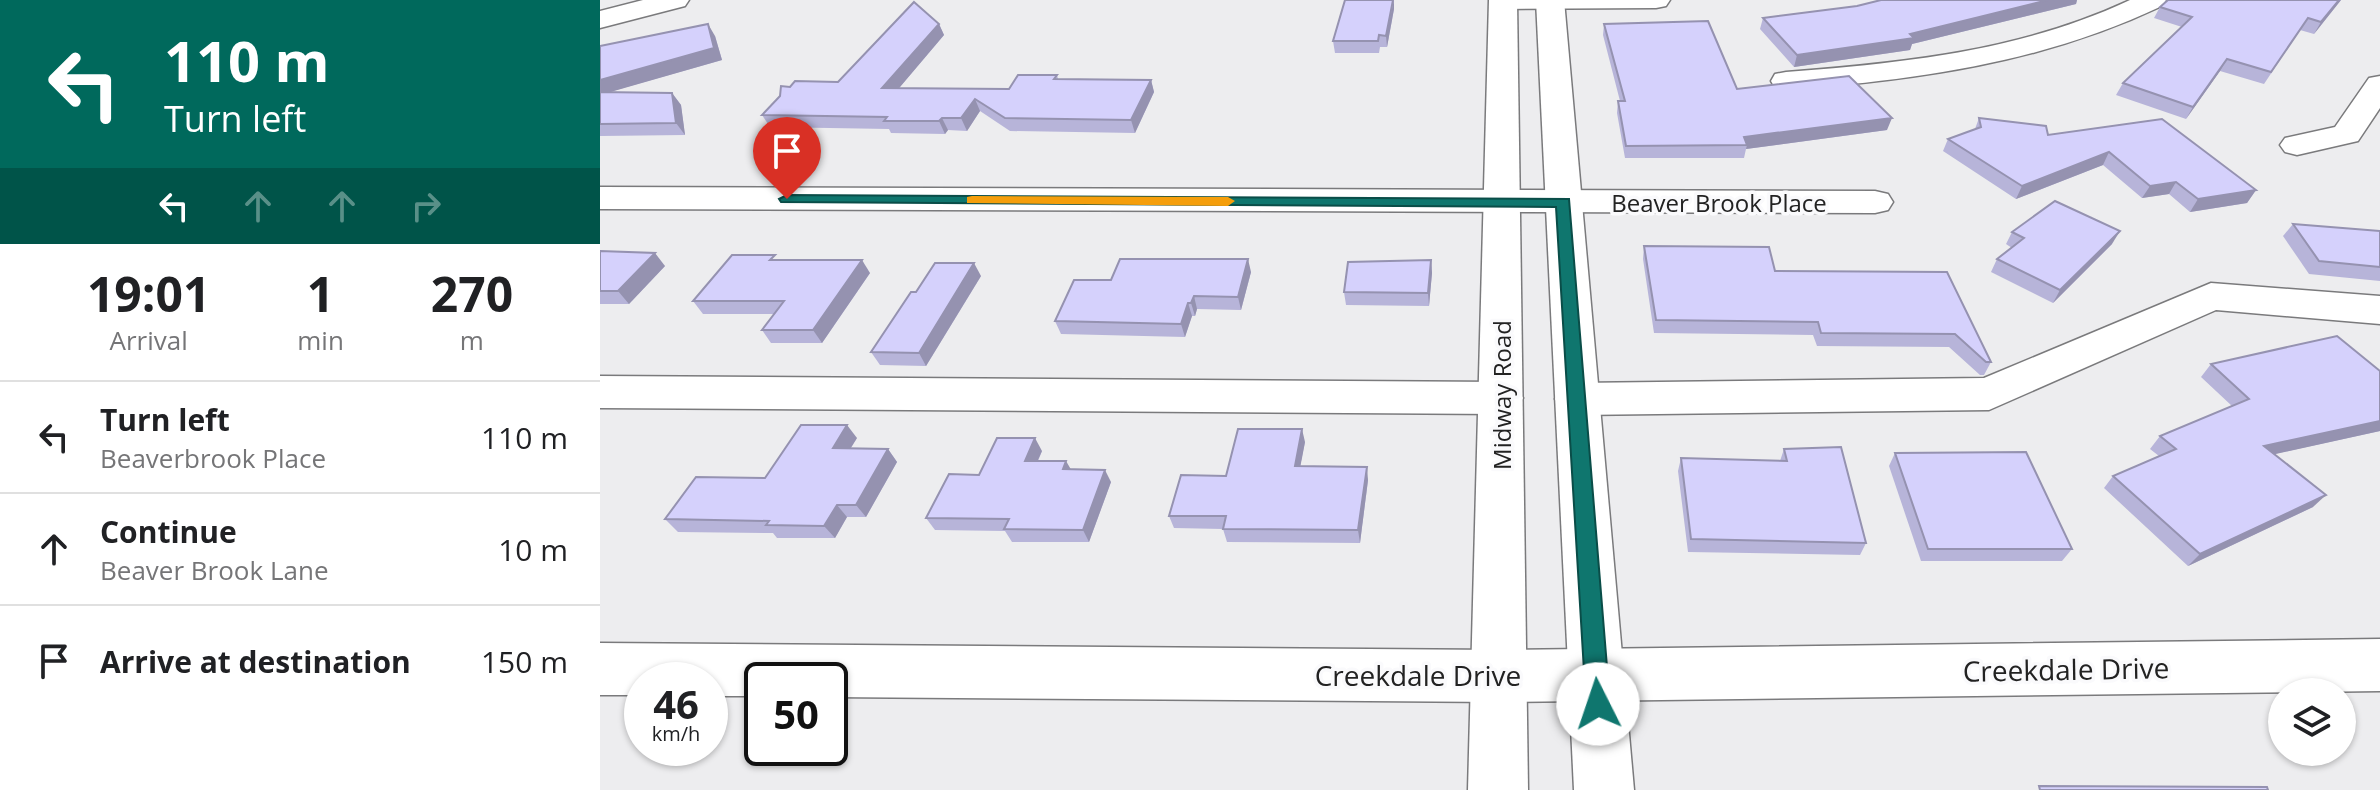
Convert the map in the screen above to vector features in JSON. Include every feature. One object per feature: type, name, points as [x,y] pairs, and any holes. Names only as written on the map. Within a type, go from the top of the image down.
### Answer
[{"type":"street","points":[[600,20],[675,0]]},
{"type":"street","points":[[1503,0],[1656,0]]},
{"type":"street","name":"Midway Road","points":[[1498,790],[1503,0]]},
{"type":"street","points":[[1786,81],[1962,63],[2080,30],[2152,0]]},
{"type":"street","points":[[1550,1],[1604,790]]},
{"type":"street","points":[[2297,145],[2346,134],[2380,85]]},
{"type":"street","name":"Beaver Brook Place","points":[[600,198],[1875,202]]},
{"type":"street","points":[[1577,399],[1989,394],[2211,296],[2380,310]]},
{"type":"street","points":[[600,392],[1501,398]]},
{"type":"street","name":"Creekdale Drive","points":[[600,669],[1596,676],[2380,665]]},
{"type":"building","points":[[1345,0],[1393,0],[1386,36],[1379,35],[1378,41],[1333,41]]},
{"type":"building","points":[[1881,0],[2048,0],[1910,34],[1914,38],[1797,55],[1763,18]]},
{"type":"building","points":[[2168,0],[2339,0],[2321,22],[2308,18],[2271,72],[2227,59],[2193,107],[2123,83],[2192,17],[2160,7]]},
{"type":"building","points":[[914,2],[939,24],[882,88],[1009,89],[1018,75],[1057,75],[1054,79],[1151,80],[1131,120],[1005,118],[975,99],[961,118],[942,118],[939,121],[762,115],[780,96],[781,86],[790,87],[795,81],[838,82]]},
{"type":"building","points":[[1708,21],[1737,89],[1849,76],[1892,118],[1744,137],[1747,145],[1626,146],[1618,101],[1625,101],[1604,24]]},
{"type":"building","points":[[708,24],[714,48],[600,80],[600,46]]},
{"type":"building","points":[[600,92],[672,93],[676,123],[600,124]]},
{"type":"building","points":[[1979,118],[2046,126],[2048,135],[2162,119],[2256,190],[2198,199],[2176,182],[2150,186],[2109,152],[2022,186],[1948,139],[1981,127]]},
{"type":"building","points":[[2055,201],[2120,231],[2060,290],[1997,259],[2024,238],[2012,232]]},
{"type":"building","points":[[2293,224],[2380,231],[2380,267],[2319,261]]},
{"type":"building","points":[[1644,246],[1769,247],[1775,271],[1947,272],[1991,362],[1986,362],[1955,334],[1821,333],[1818,322],[1656,320]]},
{"type":"building","points":[[600,251],[655,253],[618,291],[600,291]]},
{"type":"building","points":[[732,255],[775,255],[770,260],[862,260],[813,330],[762,330],[784,301],[693,301]]},
{"type":"building","points":[[1120,259],[1248,259],[1238,297],[1194,296],[1188,303],[1181,324],[1055,321],[1074,280],[1111,280]]},
{"type":"building","points":[[1431,260],[1428,293],[1344,292],[1348,262]]},
{"type":"building","points":[[935,263],[974,263],[919,353],[871,352],[911,292],[916,292]]},
{"type":"building","points":[[2337,336],[2380,371],[2380,421],[2264,446],[2326,495],[2200,554],[2113,476],[2176,449],[2160,436],[2249,399],[2211,364]]},
{"type":"building","points":[[801,425],[847,425],[833,448],[888,449],[856,505],[837,505],[824,526],[766,525],[769,521],[665,519],[696,477],[765,478]]},
{"type":"building","points":[[1238,429],[1302,429],[1295,466],[1367,467],[1358,530],[1223,529],[1226,516],[1169,516],[1181,475],[1226,476]]},
{"type":"building","points":[[997,438],[1035,438],[1025,461],[1066,461],[1063,469],[1105,470],[1083,530],[1004,529],[1009,519],[926,518],[949,474],[979,475]]},
{"type":"building","points":[[1841,447],[1866,543],[1691,539],[1681,458],[1787,461],[1784,449]]},
{"type":"building","points":[[2026,452],[2072,549],[1928,549],[1895,453]]},
{"type":"building","points":[[2039,786],[2267,787],[2268,790],[2040,790]]},
{"type":"slow traffic","points":[[972,200],[1228,201]]},
{"type":"route","points":[[787,199],[1564,202],[1598,704]]}]
